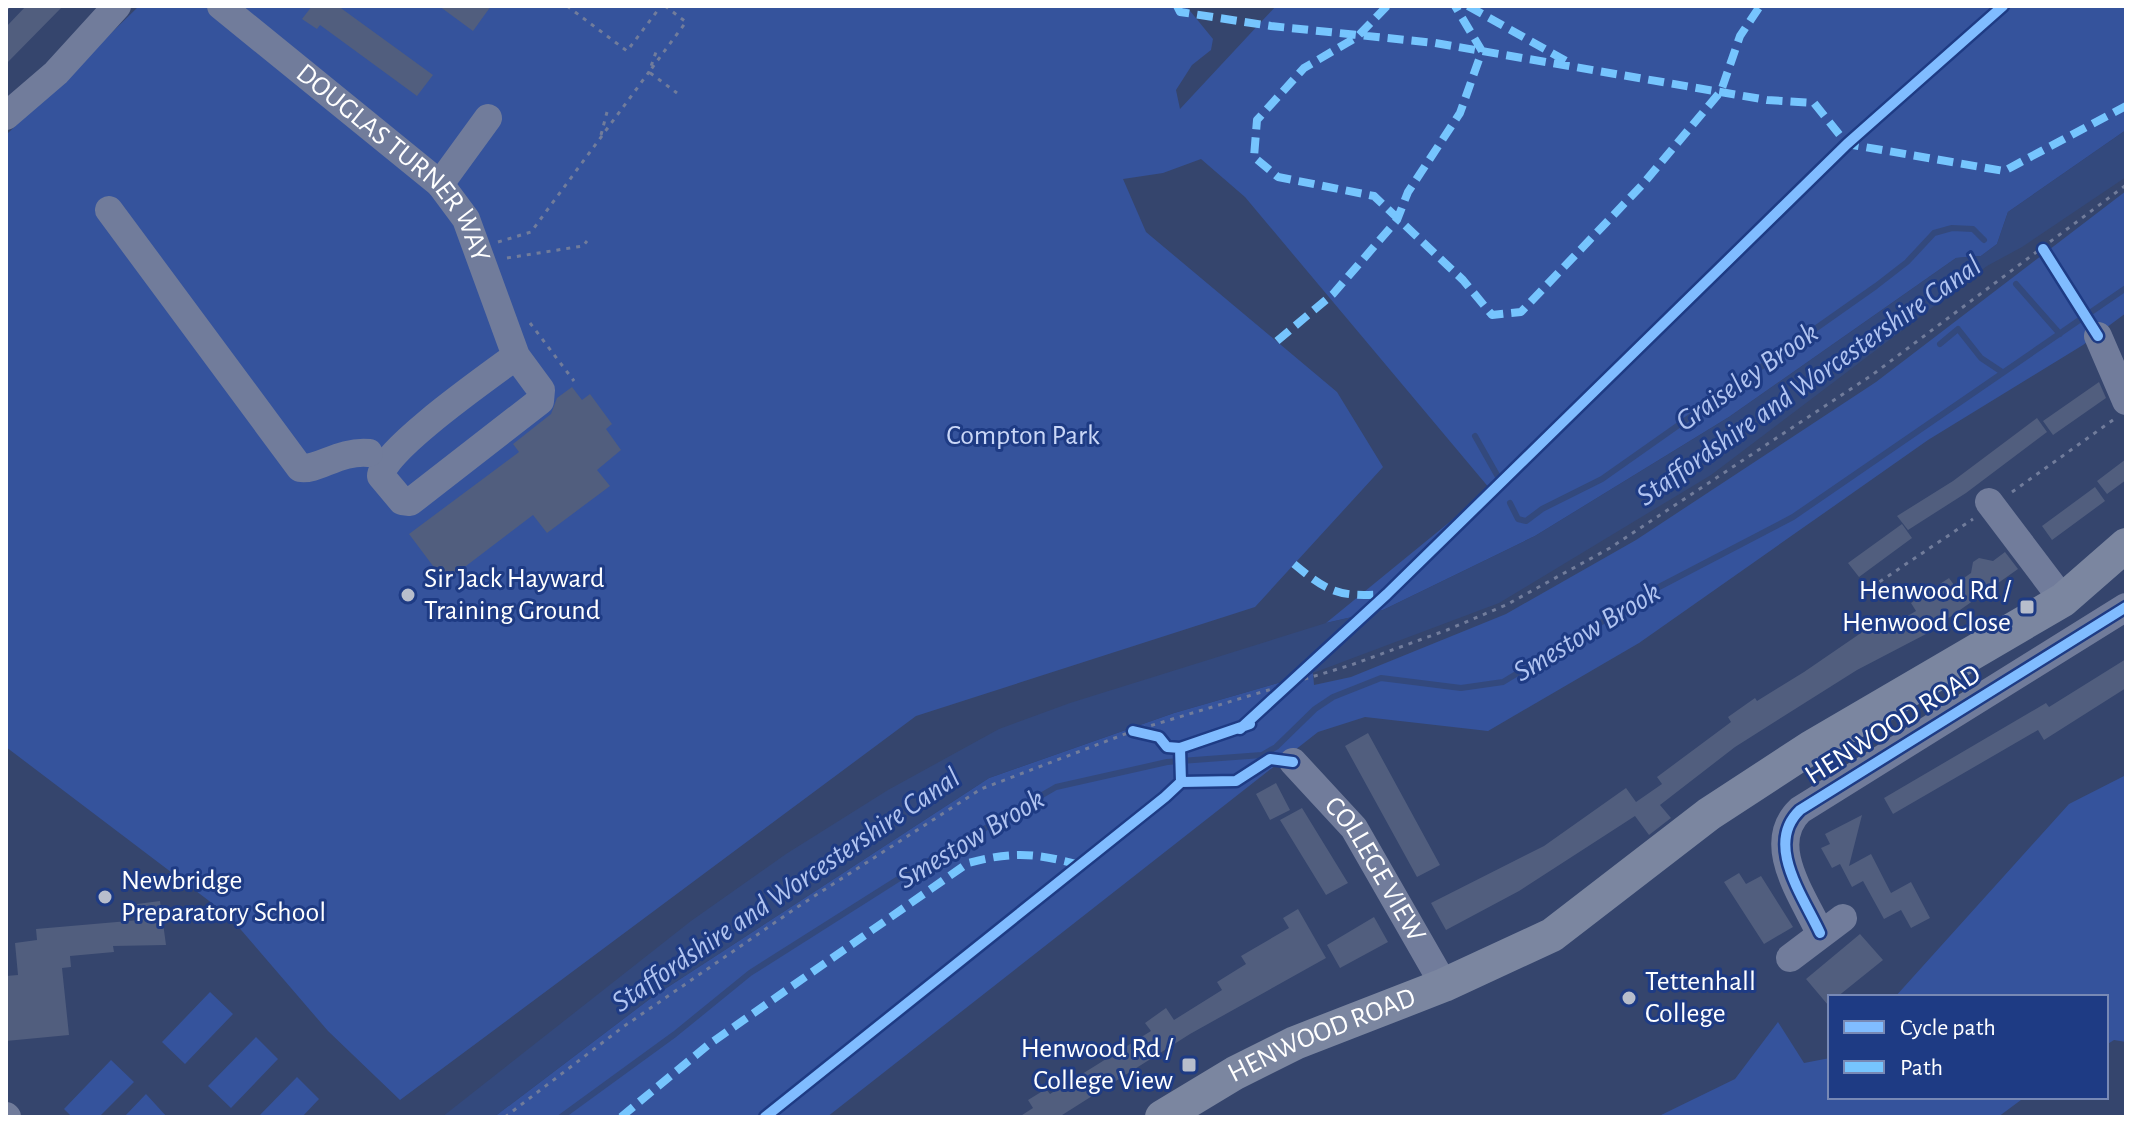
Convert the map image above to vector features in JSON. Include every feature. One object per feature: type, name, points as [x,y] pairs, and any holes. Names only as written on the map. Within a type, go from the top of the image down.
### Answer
[{"type":"main road","name":"HENWOOD ROAD","points":[[1162,1117],[1235,1073],[1295,1043],[1444,985],[1552,935],[1709,814],[1762,778],[2063,600],[2126,545]]},
{"type":"street","points":[[6,116],[56,73],[117,6]]},
{"type":"street","name":"DOUGLAS TURNER WAY","points":[[221,6],[440,184],[466,219],[516,356],[541,390],[540,401],[410,502],[402,501],[381,476],[376,459]]},
{"type":"street","points":[[440,184],[488,118]]},
{"type":"street","points":[[109,210],[251,416],[300,468],[311,468],[338,455],[376,459],[516,356]]},
{"type":"street","points":[[2098,336],[2126,401]]},
{"type":"street","points":[[345,428],[376,459]]},
{"type":"street","points":[[1989,502],[2063,600]]},
{"type":"street","name":"HENWOOD ROAD","points":[[1790,958],[1831,925],[1783,846],[1789,820],[1800,810],[2126,607]]},
{"type":"street","name":"COLLEGE VIEW","points":[[1293,762],[1354,828],[1444,985]]},
{"type":"path","points":[[487,246],[531,232],[686,22],[663,6],[627,51],[567,6]]},
{"type":"path","points":[[649,72],[656,52],[653,49]]},
{"type":"path","points":[[649,72],[677,93]]},
{"type":"path","points":[[600,139],[607,112]]},
{"type":"path","points":[[505,1117],[703,972],[981,789],[1133,731],[1366,660],[1506,605],[1610,548],[1872,375],[2043,249],[2099,202],[2126,185]]},
{"type":"path","points":[[504,258],[583,246],[587,241]]},
{"type":"path","points":[[2043,249],[2051,262]]},
{"type":"path","points":[[528,321],[574,381]]},
{"type":"path","points":[[1270,701],[1314,660]]},
{"type":"path","points":[[1293,695],[1305,679]]},
{"type":"path","points":[[1133,731],[1159,737]]},
{"type":"green space","name":"Compton Park","points":[[139,6],[1186,6],[1213,39],[1211,50],[1192,65],[1176,90],[1180,109],[1276,6],[2126,6],[2126,130],[2008,212],[1997,244],[1981,256],[1956,258],[1729,417],[1535,536],[1383,610],[1326,623],[1490,489],[1245,197],[1201,159],[1163,173],[1123,179],[1146,232],[1337,392],[1383,467],[1255,607],[916,716],[400,1100],[328,1031],[229,916],[6,747],[6,135]]},
{"type":"green space","points":[[2126,191],[2126,313],[2083,345],[1928,440],[1639,643],[1488,731],[1365,717],[1318,732],[827,1117],[494,1117],[651,998],[989,778],[1174,713],[1313,673],[1314,685],[1351,677],[1506,614],[1636,540],[1876,382]]},
{"type":"green space","points":[[2126,775],[2126,1042],[2114,1040],[2108,1044],[2108,995],[1897,995],[2069,804]]},
{"type":"green space","points":[[210,992],[233,1014],[185,1064],[162,1042]]},
{"type":"green space","points":[[1778,1022],[1804,1063],[1828,1058],[1828,1099],[2022,1099],[1998,1117],[1657,1117],[1735,1079]]},
{"type":"green space","points":[[256,1037],[278,1059],[231,1108],[208,1086]]},
{"type":"green space","points":[[111,1060],[134,1082],[99,1117],[72,1117],[64,1109]]},
{"type":"green space","points":[[297,1077],[319,1099],[302,1117],[258,1117]]},
{"type":"green space","points":[[146,1094],[167,1117],[124,1117]]},
{"type":"water","name":"Staffordshire and Worcestershire Canal","points":[[2126,130],[2126,177],[2022,247],[1987,266],[1711,475],[1499,603],[1313,673],[1174,713],[989,778],[651,998],[494,1117],[442,1117],[691,921],[786,854],[888,790],[999,729],[1070,703],[1326,623],[1383,610],[1535,536],[1729,417],[1956,258],[1981,256],[1997,244],[2008,212]]},
{"type":"building","points":[[26,6],[63,6],[6,64],[6,27]]},
{"type":"building","points":[[312,6],[338,6],[433,75],[417,96],[320,25],[317,29],[302,19]]},
{"type":"building","points":[[439,6],[491,6],[473,31]]},
{"type":"building","points":[[2099,382],[2106,398],[2053,435],[2043,421]]},
{"type":"building","points":[[572,387],[582,400],[590,394],[612,424],[606,429],[621,450],[597,470],[610,486],[547,533],[533,515],[445,582],[409,534],[519,452],[513,444],[551,414],[557,398]]},
{"type":"building","points":[[2037,418],[2047,432],[1966,493],[1908,530],[1897,516],[1953,481]]},
{"type":"building","points":[[2126,459],[2126,480],[2107,494],[2097,481]]},
{"type":"building","points":[[2095,487],[2105,501],[2052,540],[2042,526]]},
{"type":"building","points":[[1902,524],[1912,538],[1859,577],[1848,563]]},
{"type":"building","points":[[2005,552],[2018,569],[1926,634],[1857,670],[1735,747],[1660,805],[1671,818],[1649,835],[1635,816],[1519,891],[1446,930],[1431,903],[1544,846],[1626,788],[1636,802],[1662,784],[1657,777],[1731,722],[1728,717],[1755,698],[1757,701],[1804,672],[1874,624],[1879,633],[1916,611],[1911,603],[1949,578],[1954,585],[1971,573],[1973,562],[1979,558],[1993,561]]},
{"type":"building","points":[[2126,659],[2126,688],[2044,740],[2038,730],[1893,814],[1884,798],[2046,703],[2049,707]]},
{"type":"building","points":[[1368,733],[1440,865],[1417,877],[1345,746]]},
{"type":"building","points":[[1276,783],[1290,810],[1270,820],[1256,794]]},
{"type":"building","points":[[1302,808],[1348,883],[1326,895],[1280,820]]},
{"type":"building","points":[[1862,815],[1849,866],[1871,854],[1891,893],[1911,882],[1930,918],[1911,928],[1901,910],[1884,919],[1863,881],[1852,887],[1840,864],[1832,868],[1821,848],[1830,844],[1825,834]]},
{"type":"building","points":[[1739,873],[1746,884],[1761,876],[1793,927],[1764,944],[1724,882]]},
{"type":"building","points":[[160,901],[166,945],[113,946],[114,952],[70,956],[71,967],[62,968],[69,1035],[6,1041],[6,976],[18,975],[15,943],[37,940],[36,929],[140,920],[137,904]]},
{"type":"building","points":[[1298,909],[1326,958],[1190,1034],[1059,1117],[1019,1117],[1033,1108],[1028,1100],[1046,1089],[1050,1094],[1151,1031],[1145,1023],[1166,1008],[1174,1020],[1222,990],[1217,982],[1246,964],[1241,956],[1289,928],[1283,918]]},
{"type":"building","points":[[1374,917],[1388,942],[1340,968],[1327,945]]},
{"type":"building","points":[[1860,934],[1883,960],[1839,995],[1828,995],[1828,1005],[1806,979]]},
{"type":"waterway","name":"Graiseley Brook","points":[[1510,503],[1518,519],[1526,521],[1542,509],[1602,479],[1876,286],[1907,262],[1934,233],[1952,228],[1973,229],[1984,240]]},
{"type":"waterway","name":"Graiseley Brook","points":[[2016,284],[2060,334]]},
{"type":"waterway","name":"Smestow Brook","points":[[561,1117],[675,1034],[750,973],[903,876],[1056,787],[1167,762],[1262,755],[1276,747],[1315,709],[1333,697],[1381,678],[1461,688],[1503,682],[1659,587],[1793,517],[2126,288]]},
{"type":"waterway","points":[[1940,344],[1958,329],[1981,358],[2002,372]]},
{"type":"waterway","name":"Graiseley Brook","points":[[1475,436],[1501,482]]},
{"type":"marked path","points":[[1177,6],[1180,12],[1271,26],[1435,43],[1767,100],[1814,103],[1847,144],[2004,171],[2126,106]]},
{"type":"marked path","points":[[1387,6],[1357,37],[1304,68],[1257,120],[1254,157],[1278,177],[1374,196],[1463,280],[1492,315],[1521,312],[1643,184],[1721,91],[1740,36],[1760,6]]},
{"type":"marked path","points":[[1277,341],[1333,294],[1397,220],[1408,192],[1460,113],[1482,51],[1455,6]]},
{"type":"marked path","points":[[1468,6],[1566,61]]},
{"type":"marked path","points":[[1294,564],[1317,582],[1336,591],[1358,595],[1387,594]]},
{"type":"marked path","points":[[621,1117],[708,1045],[968,863],[1024,855],[1080,865]]},
{"type":"cycle path","points":[[1240,729],[1387,594],[1847,144],[2003,6]]},
{"type":"cycle path","points":[[2043,249],[2098,336]]},
{"type":"cycle path","points":[[1820,933],[1797,887],[1786,854],[1790,824],[1800,810],[2126,607]]},
{"type":"cycle path","points":[[1133,731],[1159,737],[1167,747],[1180,748],[1250,724]]},
{"type":"cycle path","points":[[765,1117],[1165,797],[1181,782],[1180,748]]},
{"type":"cycle path","points":[[1181,782],[1236,781],[1270,759],[1293,762]]},
{"type":"place","name":"Sir Jack Hayward Training Ground","points":[[408,595]]},
{"type":"place","name":"Henwood Rd / Henwood Close","points":[[2027,607]]},
{"type":"place","name":"Newbridge Preparatory School","points":[[105,897]]},
{"type":"place","name":"Tettenhall College","points":[[1629,998]]},
{"type":"place","name":"Henwood Rd / College View","points":[[1189,1065]]}]
